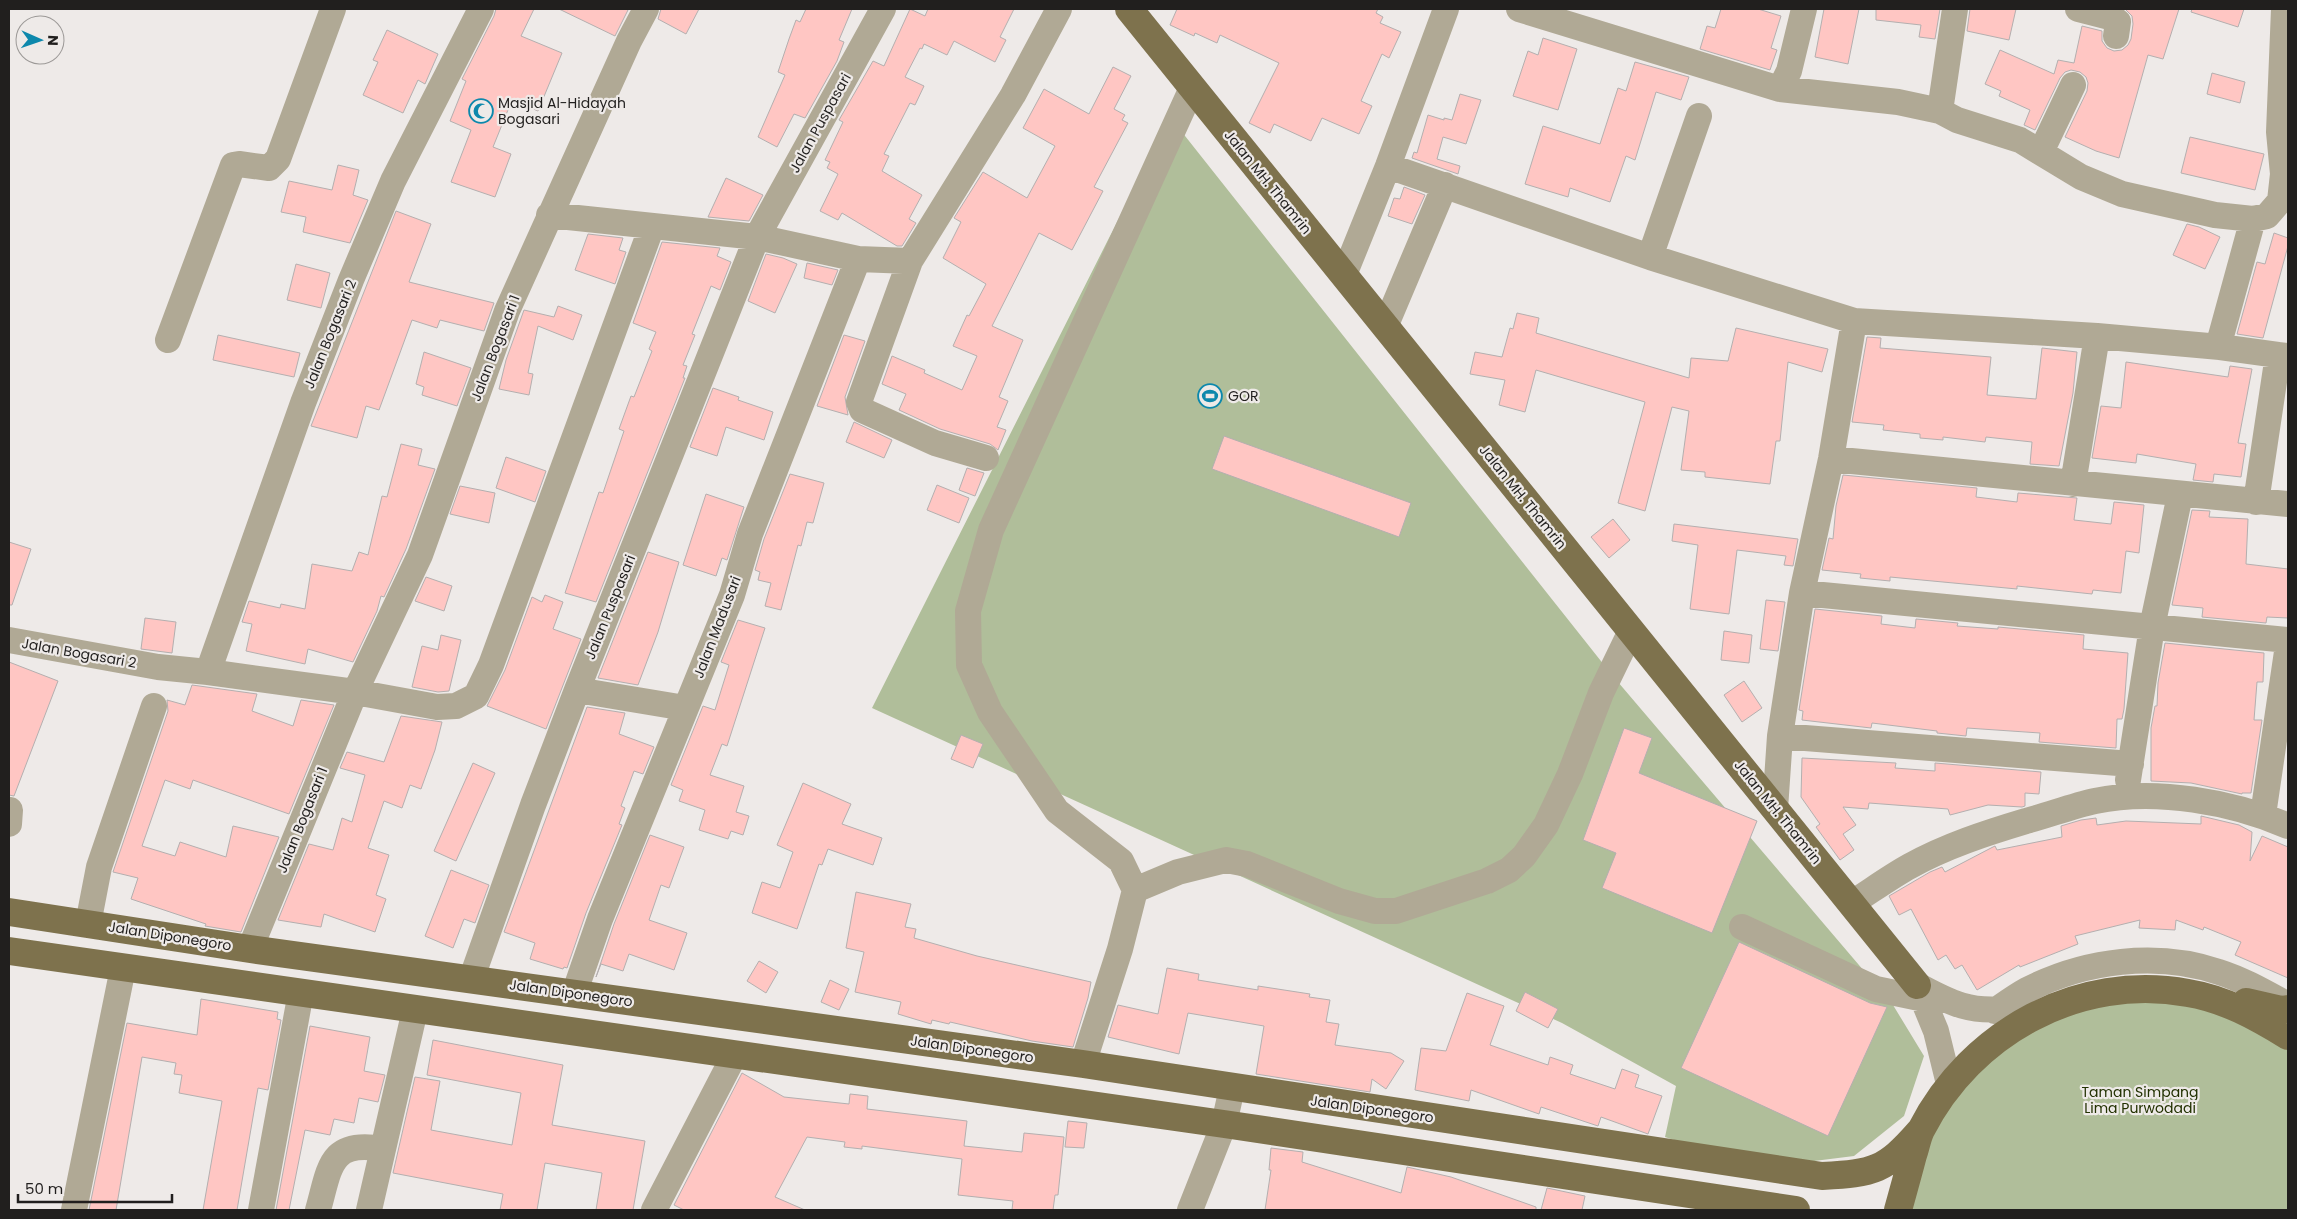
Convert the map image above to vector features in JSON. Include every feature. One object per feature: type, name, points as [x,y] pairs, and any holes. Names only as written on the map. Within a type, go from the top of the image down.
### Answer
[{"type":"main road","name":"Jalan MH. Thamrin","points":[[1129,9],[1852,903],[1921,992]]},
{"type":"main road","name":"Jalan Diponegoro","points":[[9,912],[250,949],[1083,1064],[1822,1176],[1876,1170],[1899,1155],[1920,1131]]},
{"type":"main road","points":[[9,951],[1224,1124],[1796,1210]]},
{"type":"main road","points":[[1898,1210],[1920,1131],[1949,1084],[1996,1039],[2052,1006],[2095,994],[2133,990],[2188,993],[2238,1000],[2281,1010],[2288,1009]]},
{"type":"main road","points":[[2188,993],[2224,1002],[2257,1017],[2288,1036]]},
{"type":"street","points":[[168,340],[232,166],[239,164],[269,168],[278,159],[333,9]]},
{"type":"street","name":"Jalan Bogasari 2","points":[[208,672],[303,403],[351,280],[393,181],[481,9]]},
{"type":"street","name":"Jalan Bogasari 1","points":[[250,949],[356,692],[420,555],[507,311],[629,40],[646,9]]},
{"type":"street","name":"Jalan Puspasari","points":[[471,980],[533,805],[577,690],[757,237],[883,9]]},
{"type":"street","points":[[986,458],[935,443],[862,410],[859,408],[859,402],[910,261],[1013,95],[1059,9]]},
{"type":"street","points":[[1344,275],[1388,166],[1446,9]]},
{"type":"street","points":[[1519,9],[1574,17],[1780,89],[1898,102],[1940,111],[1957,120],[2020,140],[2081,177],[2122,194],[2216,215],[2252,219],[2267,216],[2280,201],[2284,133],[2284,9]]},
{"type":"street","points":[[1780,89],[1789,71],[1804,9]]},
{"type":"street","points":[[1940,111],[1955,9]]},
{"type":"street","points":[[2078,9],[2114,18],[2118,22],[2116,36]]},
{"type":"street","points":[[2041,152],[2073,86]]},
{"type":"street","points":[[1083,1064],[1120,949],[1135,890],[1121,861],[1057,812],[990,712],[970,665],[968,611],[991,530],[1192,88]]},
{"type":"street","points":[[1650,257],[1699,116]]},
{"type":"street","points":[[1388,166],[1650,257],[1854,321],[2097,336],[2220,347],[2283,355],[2256,502]]},
{"type":"street","points":[[1386,327],[1445,185]]},
{"type":"street","points":[[549,215],[757,237],[858,259],[910,261]]},
{"type":"street","points":[[2220,347],[2221,336],[2252,219]]},
{"type":"street","points":[[356,692],[437,707],[456,706],[476,696],[486,677],[652,226]]},
{"type":"street","name":"Jalan Madusari","points":[[574,994],[600,919],[732,596],[750,534],[858,259]]},
{"type":"street","points":[[1775,809],[1780,736],[1802,593],[1831,459],[1854,321]]},
{"type":"street","points":[[2073,484],[2097,336]]},
{"type":"street","points":[[1831,459],[2180,495],[2288,504]]},
{"type":"street","points":[[2125,797],[2152,627],[2180,495]]},
{"type":"street","points":[[1802,593],[2288,640]]},
{"type":"street","points":[[1135,890],[1178,872],[1226,860],[1247,864],[1339,901],[1375,910],[1396,911],[1487,881],[1509,870],[1524,856],[1546,825],[1570,774],[1601,693],[1631,631]]},
{"type":"street","name":"Jalan Bogasari 2","points":[[9,640],[158,667],[356,692]]},
{"type":"street","points":[[2264,815],[2288,645]]},
{"type":"street","points":[[577,690],[685,708]]},
{"type":"street","points":[[88,924],[99,867],[154,706]]},
{"type":"street","points":[[1780,736],[2131,764]]},
{"type":"street","points":[[1852,903],[1910,866],[1975,836],[2095,801],[2125,797],[2168,798],[2216,804],[2264,815],[2288,826]]},
{"type":"street","points":[[1742,928],[1876,989],[1921,992],[1970,1009],[1995,1011],[2020,1007],[2052,1006]]},
{"type":"street","points":[[1995,1011],[2027,990],[2063,974],[2101,964],[2141,960],[2180,963],[2218,972],[2255,987],[2288,1005]]},
{"type":"street","points":[[74,1210],[123,968]]},
{"type":"street","points":[[261,1210],[301,992]]},
{"type":"street","points":[[1921,992],[1936,1031],[1949,1084]]},
{"type":"street","points":[[369,1210],[415,1010]]},
{"type":"street","points":[[654,1210],[735,1054]]},
{"type":"street","points":[[1190,1210],[1224,1124],[1232,1088]]},
{"type":"street","points":[[318,1210],[333,1161],[342,1150],[366,1146],[383,1149]]},
{"type":"green space","name":"GOR","points":[[1170,117],[1612,675],[1893,1005],[1924,1056],[1904,1116],[1854,1156],[1806,1162],[1689,1145],[1665,1137],[1676,1086],[1562,1023],[872,708]]},
{"type":"green space","name":"Taman Simpang Lima Purwodadi","points":[[2142,989],[2288,1036],[2288,1210],[1898,1210],[1920,1131],[1996,1039]]},
{"type":"building","points":[[496,9],[534,9],[521,36],[562,53],[538,111],[512,100],[493,147],[511,154],[495,197],[451,182],[471,130],[450,121],[466,81],[462,79]]},
{"type":"building","points":[[559,9],[625,9],[628,10],[615,36]]},
{"type":"building","points":[[661,9],[699,9],[686,34],[658,19]]},
{"type":"building","points":[[806,9],[852,9],[839,40],[844,42],[837,61],[805,118],[794,114],[777,147],[758,137],[785,75],[778,72],[796,20],[800,22]]},
{"type":"building","points":[[910,9],[925,16],[928,9],[1014,9],[1000,37],[1006,40],[995,62],[954,41],[947,55],[924,44],[905,77],[924,86],[915,105],[910,103],[884,154],[889,156],[882,171],[922,195],[909,219],[916,223],[902,246],[897,246],[842,213],[838,220],[820,211],[838,174],[827,168],[830,162],[825,160],[843,122],[839,120],[873,61],[884,66]]},
{"type":"building","points":[[1177,9],[1378,9],[1376,13],[1383,17],[1380,23],[1401,32],[1389,58],[1382,54],[1361,101],[1372,106],[1359,134],[1322,118],[1311,141],[1274,124],[1270,133],[1249,123],[1279,63],[1220,35],[1217,43],[1195,33],[1194,36],[1170,25]]},
{"type":"building","points":[[1721,9],[1758,9],[1781,16],[1771,48],[1777,50],[1770,70],[1700,49],[1707,26],[1715,28]]},
{"type":"building","points":[[1824,9],[1859,9],[1848,64],[1815,57]]},
{"type":"building","points":[[1876,9],[1940,9],[1935,39],[1919,37],[1921,25],[1876,20]]},
{"type":"building","points":[[1970,9],[2016,9],[2009,40],[1967,31]]},
{"type":"building","points":[[2125,9],[2179,9],[2163,59],[2148,55],[2119,158],[2096,151],[2065,137],[2087,91],[2088,83],[2086,77],[2080,72],[2071,70],[2065,72],[2060,78],[2035,130],[2024,125],[2030,110],[1999,96],[2001,91],[1985,84],[2000,50],[2054,74],[2058,60],[2074,63],[2082,26],[2102,31],[2102,41],[2107,48],[2114,51],[2122,50],[2131,39],[2133,24],[2132,16]]},
{"type":"building","points":[[2192,9],[2244,9],[2238,27],[2191,12]]},
{"type":"building","points":[[387,30],[438,54],[425,84],[418,80],[403,113],[363,95],[378,62],[373,60]]},
{"type":"building","points":[[1543,38],[1577,49],[1558,110],[1513,96],[1528,51],[1538,55]]},
{"type":"building","points":[[1635,62],[1689,77],[1681,100],[1656,92],[1635,160],[1626,156],[1610,202],[1570,188],[1568,197],[1525,184],[1543,126],[1600,144],[1618,88],[1626,91]]},
{"type":"building","points":[[1113,67],[1131,76],[1114,109],[1125,115],[1122,120],[1128,123],[1094,187],[1103,191],[1072,250],[1039,233],[992,326],[1023,340],[999,397],[1008,401],[997,427],[1006,430],[998,450],[990,444],[940,429],[899,410],[906,394],[882,384],[892,356],[925,370],[924,373],[962,390],[977,356],[953,346],[967,315],[969,316],[986,284],[943,258],[961,222],[954,218],[983,172],[1027,198],[1055,146],[1023,128],[1044,89],[1089,114]]},
{"type":"building","points":[[2212,73],[2245,82],[2240,103],[2207,94]]},
{"type":"building","points":[[1460,94],[1481,100],[1466,144],[1443,137],[1437,159],[1460,166],[1458,174],[1412,158],[1414,152],[1417,153],[1428,115],[1444,120],[1444,118],[1452,120]]},
{"type":"building","points":[[2190,137],[2264,154],[2255,190],[2181,173]]},
{"type":"building","points":[[338,165],[359,170],[353,195],[368,200],[350,243],[303,232],[306,217],[281,212],[289,181],[332,190]]},
{"type":"building","points":[[726,178],[763,195],[749,221],[708,217]]},
{"type":"building","points":[[1404,187],[1425,195],[1412,224],[1388,216],[1394,198],[1400,199]]},
{"type":"building","points":[[396,211],[431,224],[409,282],[494,303],[484,331],[440,320],[437,328],[412,320],[379,410],[366,406],[357,438],[311,426]]},
{"type":"building","points":[[2187,224],[2199,227],[2220,237],[2205,269],[2173,255]]},
{"type":"building","points":[[2274,233],[2288,238],[2288,246],[2263,338],[2237,334],[2257,262],[2265,264]]},
{"type":"building","points":[[588,234],[623,238],[619,250],[626,252],[615,284],[575,270]]},
{"type":"building","points":[[662,242],[720,248],[717,256],[731,262],[720,290],[711,286],[692,334],[695,335],[683,365],[687,366],[683,378],[685,378],[596,602],[565,593],[599,492],[603,493],[624,431],[619,429],[631,396],[634,397],[652,351],[649,349],[656,332],[633,323]]},
{"type":"building","points":[[766,254],[797,264],[775,313],[748,301]]},
{"type":"building","points":[[807,263],[838,270],[832,285],[804,278]]},
{"type":"building","points":[[296,264],[330,273],[321,308],[287,300]]},
{"type":"building","points":[[558,306],[582,315],[573,340],[538,326],[528,373],[533,374],[529,395],[499,389],[506,360],[524,310],[554,317]]},
{"type":"building","points":[[1517,313],[1539,318],[1536,333],[1689,378],[1691,358],[1728,361],[1736,328],[1828,349],[1822,372],[1788,362],[1780,441],[1776,441],[1770,484],[1705,477],[1705,472],[1681,470],[1689,411],[1672,407],[1645,511],[1618,503],[1645,402],[1536,370],[1525,412],[1499,405],[1505,380],[1470,374],[1475,352],[1502,357],[1510,328],[1513,329]]},
{"type":"building","points":[[218,335],[300,353],[294,377],[213,360]]},
{"type":"building","points":[[844,335],[865,341],[845,397],[848,415],[817,406]]},
{"type":"building","points":[[1867,337],[1881,338],[1880,348],[1991,357],[1987,395],[2036,399],[2042,348],[2077,352],[2073,393],[2059,466],[2030,464],[2032,442],[1986,437],[1985,442],[1943,437],[1943,440],[1920,438],[1920,434],[1883,430],[1884,425],[1852,422]]},
{"type":"building","points":[[424,352],[471,368],[457,406],[422,395],[424,387],[416,384]]},
{"type":"building","points":[[2126,362],[2228,377],[2230,366],[2252,369],[2238,443],[2246,444],[2241,477],[2214,474],[2213,482],[2193,480],[2196,464],[2137,454],[2136,463],[2092,458],[2101,406],[2121,408]]},
{"type":"building","points":[[713,388],[739,397],[738,400],[773,412],[764,440],[726,427],[717,456],[690,447]]},
{"type":"building","points":[[854,422],[892,440],[884,458],[846,442]]},
{"type":"building","points":[[1224,436],[1411,503],[1399,537],[1212,469]]},
{"type":"building","points":[[401,444],[422,449],[418,465],[435,469],[406,549],[384,597],[381,596],[377,611],[353,662],[308,649],[305,664],[246,651],[252,624],[242,622],[249,601],[280,608],[281,604],[305,609],[312,564],[352,571],[359,552],[368,555],[382,496],[387,497]]},
{"type":"building","points":[[506,457],[546,471],[535,502],[496,488]]},
{"type":"building","points":[[967,468],[984,473],[975,496],[959,490]]},
{"type":"building","points":[[790,474],[824,483],[813,523],[807,522],[801,546],[798,545],[781,610],[765,606],[771,583],[758,580],[760,572],[755,570],[764,539]]},
{"type":"building","points":[[1843,475],[1977,488],[1976,497],[2017,502],[2018,493],[2077,498],[2074,520],[2111,524],[2114,502],[2144,505],[2139,553],[2126,551],[2121,593],[2093,590],[2092,594],[2017,586],[2017,589],[1890,577],[1890,581],[1860,578],[1861,574],[1822,570],[1829,538],[1833,539],[1836,506]]},
{"type":"building","points":[[937,485],[969,498],[959,523],[927,510]]},
{"type":"building","points":[[460,486],[495,493],[489,523],[450,514]]},
{"type":"building","points":[[706,494],[744,507],[727,560],[722,558],[716,576],[683,565]]},
{"type":"building","points":[[2192,510],[2210,511],[2209,517],[2248,519],[2246,564],[2288,569],[2288,618],[2267,617],[2266,623],[2202,617],[2203,608],[2172,605]]},
{"type":"building","points":[[1613,519],[1630,540],[1609,558],[1591,537]]},
{"type":"building","points":[[1674,524],[1798,539],[1793,566],[1784,565],[1786,556],[1737,550],[1729,614],[1690,609],[1698,545],[1672,541]]},
{"type":"building","points":[[9,542],[31,549],[12,605],[9,605]]},
{"type":"building","points":[[648,552],[679,562],[658,632],[638,685],[598,678]]},
{"type":"building","points":[[426,577],[452,586],[444,611],[415,601]]},
{"type":"building","points":[[545,595],[563,602],[553,629],[581,639],[546,729],[487,706],[505,670],[532,597],[542,602]]},
{"type":"building","points":[[1766,600],[1785,602],[1778,651],[1760,649]]},
{"type":"building","points":[[1815,609],[1882,616],[1881,624],[1915,628],[1916,619],[1958,623],[1957,626],[1998,629],[1998,627],[2084,635],[2083,649],[2128,653],[2124,709],[2122,719],[2117,719],[2116,748],[2039,742],[2040,733],[1967,728],[1966,736],[1872,723],[1871,728],[1802,720],[1803,711],[1799,710]]},
{"type":"building","points":[[145,618],[176,622],[172,653],[141,649]]},
{"type":"building","points":[[738,620],[765,628],[727,746],[722,744],[710,775],[744,786],[736,812],[749,816],[743,835],[731,831],[728,839],[699,830],[705,810],[679,801],[683,790],[671,785],[703,706],[715,710],[729,665],[721,662]]},
{"type":"building","points":[[1724,631],[1752,635],[1749,663],[1721,660]]},
{"type":"building","points":[[441,635],[461,640],[449,691],[438,692],[412,687],[422,646],[438,650]]},
{"type":"building","points":[[2165,643],[2264,653],[2263,682],[2257,682],[2254,720],[2262,720],[2251,793],[2242,794],[2191,783],[2151,781],[2151,728],[2155,706],[2157,706],[2158,683]]},
{"type":"building","points":[[9,662],[58,681],[14,796],[9,795]]},
{"type":"building","points":[[1744,681],[1762,708],[1742,722],[1724,695]]},
{"type":"building","points":[[192,685],[257,694],[252,711],[293,726],[301,700],[334,705],[289,814],[193,780],[190,789],[165,780],[142,846],[175,856],[180,842],[226,857],[233,826],[279,837],[241,932],[205,926],[206,924],[131,899],[138,878],[113,872],[168,711],[167,700],[185,705]]},
{"type":"building","points":[[587,707],[625,713],[619,734],[654,747],[643,774],[634,771],[621,806],[625,808],[619,824],[622,825],[586,913],[567,968],[564,967],[563,969],[530,959],[535,943],[504,932]]},
{"type":"building","points":[[401,716],[442,722],[435,750],[421,789],[410,785],[402,808],[384,801],[368,848],[389,855],[376,895],[386,899],[375,932],[324,914],[321,927],[278,920],[309,844],[333,850],[342,818],[352,822],[365,775],[340,768],[347,752],[384,762]]},
{"type":"building","points":[[1624,728],[1652,738],[1639,773],[1757,821],[1712,933],[1602,888],[1616,853],[1583,840]]},
{"type":"building","points":[[961,735],[983,744],[973,768],[951,759]]},
{"type":"building","points":[[1802,758],[1896,763],[1895,768],[1935,771],[1935,763],[2041,772],[2039,794],[2025,793],[2025,806],[2022,807],[1988,805],[1950,815],[1948,809],[1869,803],[1868,809],[1843,807],[1856,825],[1843,834],[1854,850],[1840,860],[1816,827],[1820,824],[1801,797]]},
{"type":"building","points":[[473,763],[495,773],[456,861],[434,851]]},
{"type":"building","points":[[803,783],[851,804],[842,824],[882,838],[873,865],[828,849],[822,865],[819,864],[797,929],[752,913],[762,882],[780,888],[793,852],[777,845]]},
{"type":"building","points":[[2201,816],[2239,825],[2252,832],[2250,861],[2262,836],[2288,847],[2288,978],[2235,955],[2241,942],[2204,927],[2203,930],[2176,920],[2175,930],[2139,928],[2140,920],[2075,936],[2078,944],[2020,967],[2019,965],[1977,990],[1962,965],[1955,969],[1946,955],[1938,960],[1911,909],[1899,915],[1889,896],[1930,872],[1942,867],[1945,872],[1995,846],[1997,850],[2062,837],[2061,826],[2081,820],[2096,818],[2097,825],[2126,821],[2201,824]]},
{"type":"building","points":[[650,835],[684,847],[669,888],[661,885],[649,920],[687,933],[674,970],[629,954],[623,971],[601,964],[596,977],[614,924]]},
{"type":"building","points":[[451,870],[489,885],[475,923],[464,919],[453,948],[425,936]]},
{"type":"building","points":[[856,892],[911,904],[905,927],[916,929],[914,938],[977,956],[1091,982],[1073,1047],[1032,1041],[950,1022],[949,1024],[932,1020],[931,1024],[898,1014],[901,1002],[855,992],[864,952],[846,948]]},
{"type":"building","points":[[1739,942],[1870,1003],[1887,1007],[1828,1136],[1681,1068]]},
{"type":"building","points":[[759,961],[778,972],[766,993],[747,981]]},
{"type":"building","points":[[1167,968],[1199,974],[1198,980],[1258,990],[1258,986],[1310,994],[1309,997],[1330,1000],[1326,1022],[1339,1024],[1335,1045],[1391,1053],[1404,1061],[1386,1089],[1372,1079],[1370,1092],[1256,1074],[1264,1026],[1188,1013],[1179,1054],[1108,1037],[1118,1005],[1158,1014]]},
{"type":"building","points":[[830,980],[849,989],[839,1010],[821,1002]]},
{"type":"building","points":[[1525,992],[1558,1009],[1548,1028],[1516,1011]]},
{"type":"building","points":[[1467,993],[1504,1006],[1490,1045],[1548,1065],[1550,1057],[1573,1065],[1570,1074],[1615,1089],[1622,1069],[1639,1075],[1635,1087],[1662,1096],[1648,1134],[1601,1117],[1598,1126],[1541,1107],[1539,1114],[1471,1090],[1469,1101],[1415,1090],[1421,1048],[1446,1051]]},
{"type":"building","points":[[201,999],[278,1012],[277,1019],[281,1020],[268,1090],[258,1088],[237,1210],[203,1210],[222,1101],[179,1093],[182,1075],[174,1074],[176,1063],[142,1057],[116,1210],[89,1210],[127,1023],[197,1035]]},
{"type":"building","points":[[310,1026],[370,1037],[364,1071],[385,1075],[378,1102],[359,1098],[354,1123],[334,1119],[330,1135],[305,1130],[289,1210],[276,1210]]},
{"type":"building","points":[[433,1040],[563,1065],[552,1125],[645,1141],[633,1210],[596,1210],[602,1173],[545,1163],[537,1210],[500,1210],[503,1194],[393,1173],[415,1077],[440,1081],[431,1130],[512,1145],[521,1093],[427,1075]]},
{"type":"building","points":[[742,1073],[784,1097],[849,1104],[850,1094],[868,1096],[867,1109],[967,1121],[964,1146],[1022,1152],[1024,1133],[1064,1137],[1058,1195],[1055,1195],[1053,1210],[1012,1210],[1013,1201],[958,1195],[962,1159],[862,1146],[862,1149],[844,1147],[845,1142],[807,1137],[775,1197],[805,1210],[684,1210],[674,1205]]},
{"type":"building","points":[[1068,1121],[1087,1123],[1084,1148],[1065,1147]]},
{"type":"building","points":[[1271,1148],[1303,1152],[1302,1162],[1401,1193],[1407,1167],[1451,1177],[1536,1207],[1536,1210],[1265,1210],[1271,1170],[1269,1170]]},
{"type":"building","points":[[1547,1188],[1585,1196],[1582,1210],[1541,1210]]},
{"type":"place","name":"Masjid Al-Hidayah Bogasari","points":[[481,111]]},
{"type":"place","name":"GOR","points":[[1210,396]]}]
